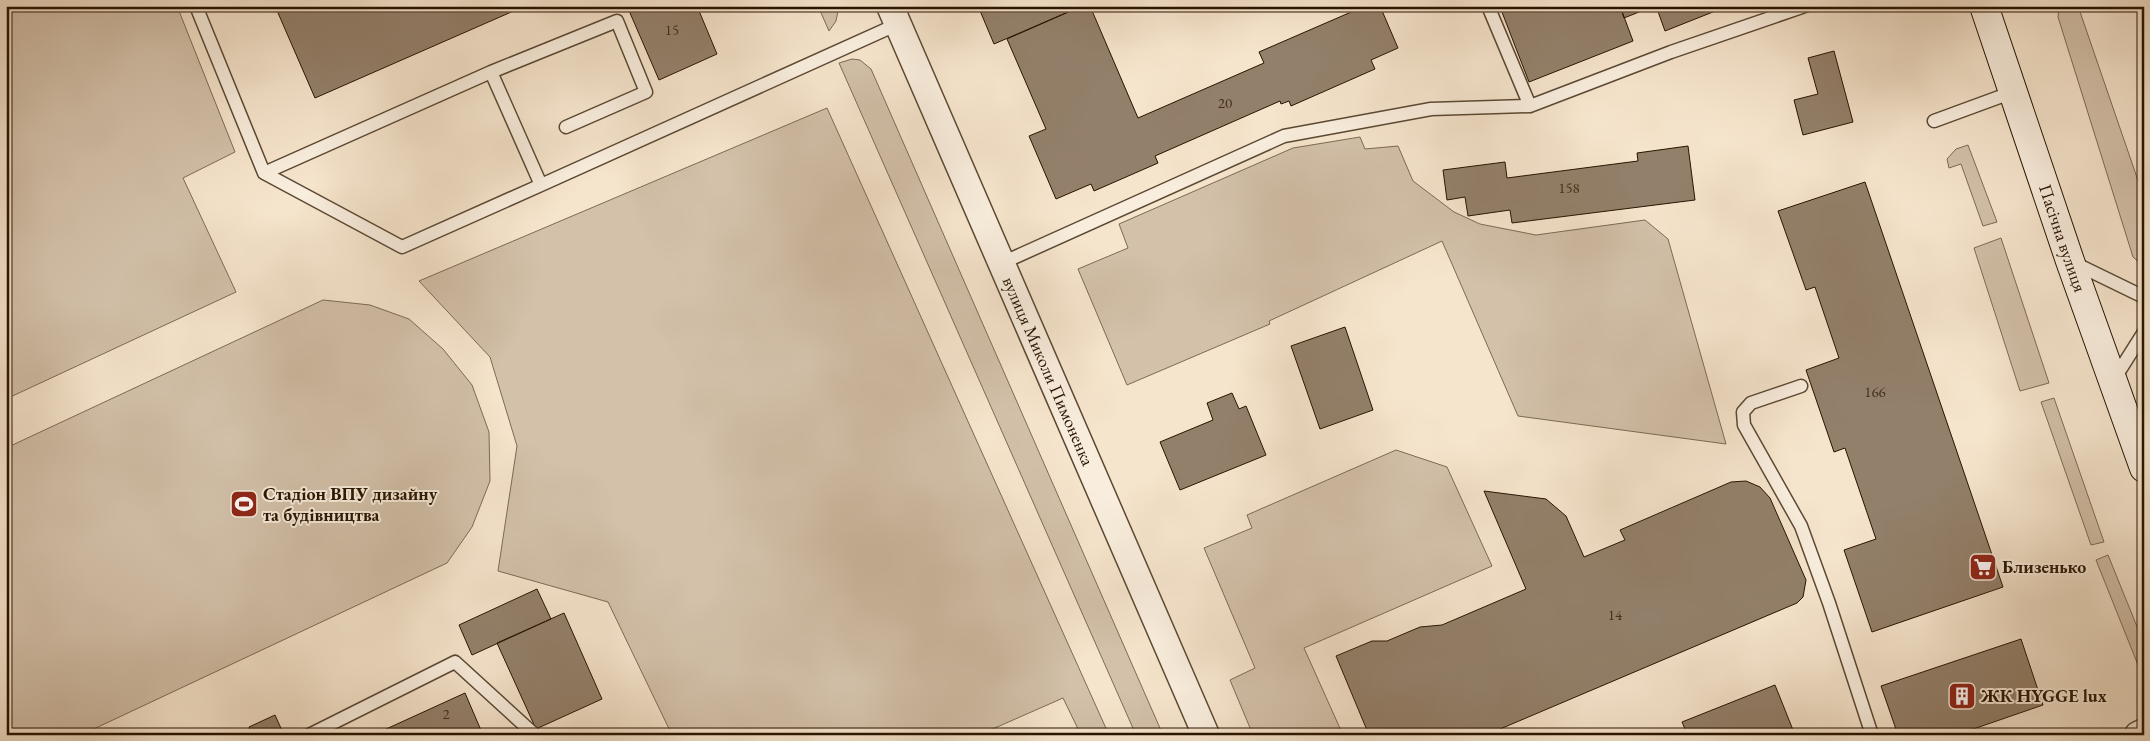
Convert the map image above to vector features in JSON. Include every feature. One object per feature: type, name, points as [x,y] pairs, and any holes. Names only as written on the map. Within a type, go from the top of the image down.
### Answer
[{"type":"main road","name":"Пасічна вулиця","points":[[1984,6],[2112,383],[2144,468]]},
{"type":"street","name":"вулиця Миколи Пимоненка","points":[[894,15],[1206,735]]},
{"type":"street","points":[[2138,735],[2144,732]]},
{"type":"lane","points":[[196,6],[264,173],[402,247],[541,184],[894,15]]},
{"type":"lane","points":[[1488,6],[1530,106]]},
{"type":"lane","points":[[1002,263],[1284,136],[1431,109],[1530,106],[1671,52],[1805,6]]},
{"type":"lane","points":[[264,173],[491,72],[616,21],[646,92],[566,127]]},
{"type":"lane","points":[[491,72],[541,184]]},
{"type":"lane","points":[[1934,121],[2013,92]]},
{"type":"lane","points":[[2070,261],[2144,297]]},
{"type":"lane","points":[[2112,383],[2144,332]]},
{"type":"lane","points":[[1801,386],[1750,403],[1743,412],[1744,425],[1801,526],[1872,735]]},
{"type":"lane","points":[[309,735],[455,662],[535,735]]},
{"type":"shaded area","points":[[6,6],[177,6],[235,152],[183,178],[236,292],[6,399]]},
{"type":"shaded area","points":[[818,6],[839,6],[836,21],[829,31]]},
{"type":"shaded area","points":[[2059,6],[2078,6],[2144,198],[2144,267],[2133,257],[2058,17]]},
{"type":"shaded area","points":[[852,59],[860,60],[871,69],[1163,735],[1136,735],[839,63]]},
{"type":"shaded area","points":[[827,108],[1109,735],[1081,735],[1063,698],[979,735],[672,735],[608,602],[498,571],[517,446],[490,357],[419,281]]},
{"type":"shaded area","points":[[1360,137],[1365,149],[1398,146],[1413,181],[1454,212],[1480,224],[1536,235],[1645,220],[1668,239],[1726,444],[1518,416],[1442,241],[1269,321],[1270,324],[1127,385],[1078,269],[1128,248],[1119,224],[1293,148]]},
{"type":"shaded area","points":[[1968,145],[1997,222],[1983,226],[1961,164],[1949,168],[1947,159],[1956,149]]},
{"type":"shaded area","points":[[2001,238],[2049,383],[2020,391],[1974,248]]},
{"type":"shaded area","name":"Стадіон ВПУ дизайну та будівництва","points":[[323,300],[370,305],[409,319],[443,349],[472,385],[489,432],[490,481],[472,527],[447,563],[81,735],[6,735],[6,448]]},
{"type":"shaded area","points":[[2054,398],[2104,542],[2091,545],[2041,402]]},
{"type":"shaded area","points":[[1396,450],[1447,467],[1492,566],[1304,648],[1343,735],[1253,735],[1230,680],[1255,668],[1204,548],[1252,528],[1247,515]]},
{"type":"shaded area","points":[[2108,555],[2144,644],[2144,680],[2096,560]]},
{"type":"building","points":[[275,6],[525,6],[315,98]]},
{"type":"building","points":[[627,6],[697,6],[717,54],[659,80]]},
{"type":"building","points":[[978,6],[1082,6],[994,44]]},
{"type":"building","points":[[1082,6],[1090,6],[1138,118],[1264,63],[1259,52],[1365,6],[1380,6],[1398,48],[1371,60],[1375,69],[1291,106],[1289,101],[1281,104],[1280,101],[1155,156],[1158,163],[1094,191],[1091,184],[1056,199],[1029,136],[1046,129],[1007,39]]},
{"type":"building","points":[[1620,6],[1633,41],[1529,82],[1500,7]]},
{"type":"building","points":[[1620,6],[1654,6],[1624,18]]},
{"type":"building","points":[[1656,6],[1728,6],[1665,31]]},
{"type":"building","points":[[1834,51],[1853,122],[1803,135],[1794,100],[1818,94],[1808,58]]},
{"type":"building","points":[[1688,146],[1695,200],[1512,223],[1510,210],[1468,216],[1465,197],[1447,200],[1443,170],[1505,162],[1507,178],[1638,161],[1637,153]]},
{"type":"building","points":[[1865,182],[2003,587],[1872,632],[1844,550],[1876,539],[1845,448],[1834,452],[1806,370],[1839,358],[1815,287],[1806,290],[1778,211]]},
{"type":"building","points":[[1345,327],[1373,410],[1320,429],[1291,346]]},
{"type":"building","points":[[1232,393],[1239,409],[1246,406],[1266,455],[1180,490],[1160,442],[1213,420],[1207,403]]},
{"type":"building","points":[[1746,481],[1760,487],[1770,498],[1806,580],[1803,597],[1797,603],[1486,735],[1369,735],[1336,656],[1372,641],[1387,641],[1420,627],[1442,625],[1526,589],[1484,491],[1546,499],[1566,516],[1584,557],[1625,540],[1620,530],[1731,482]]},
{"type":"building","points":[[537,589],[551,619],[472,655],[459,625]]},
{"type":"building","points":[[564,613],[602,699],[536,729],[497,643]]},
{"type":"building","name":"ЖК HYGGE lux","points":[[2021,639],[2043,705],[1956,735],[1898,735],[1881,686]]},
{"type":"building","points":[[1775,685],[1795,735],[1672,735],[1685,729],[1682,722]]},
{"type":"building","points":[[465,693],[483,735],[373,735]]},
{"type":"building","points":[[275,715],[284,735],[252,735],[249,727]]},
{"type":"place","name":"Стадіон ВПУ дизайну та будівництва","points":[[244,504]]},
{"type":"place","name":"Близенько","points":[[1983,567]]},
{"type":"place","name":"ЖК HYGGE lux","points":[[1962,696]]}]
